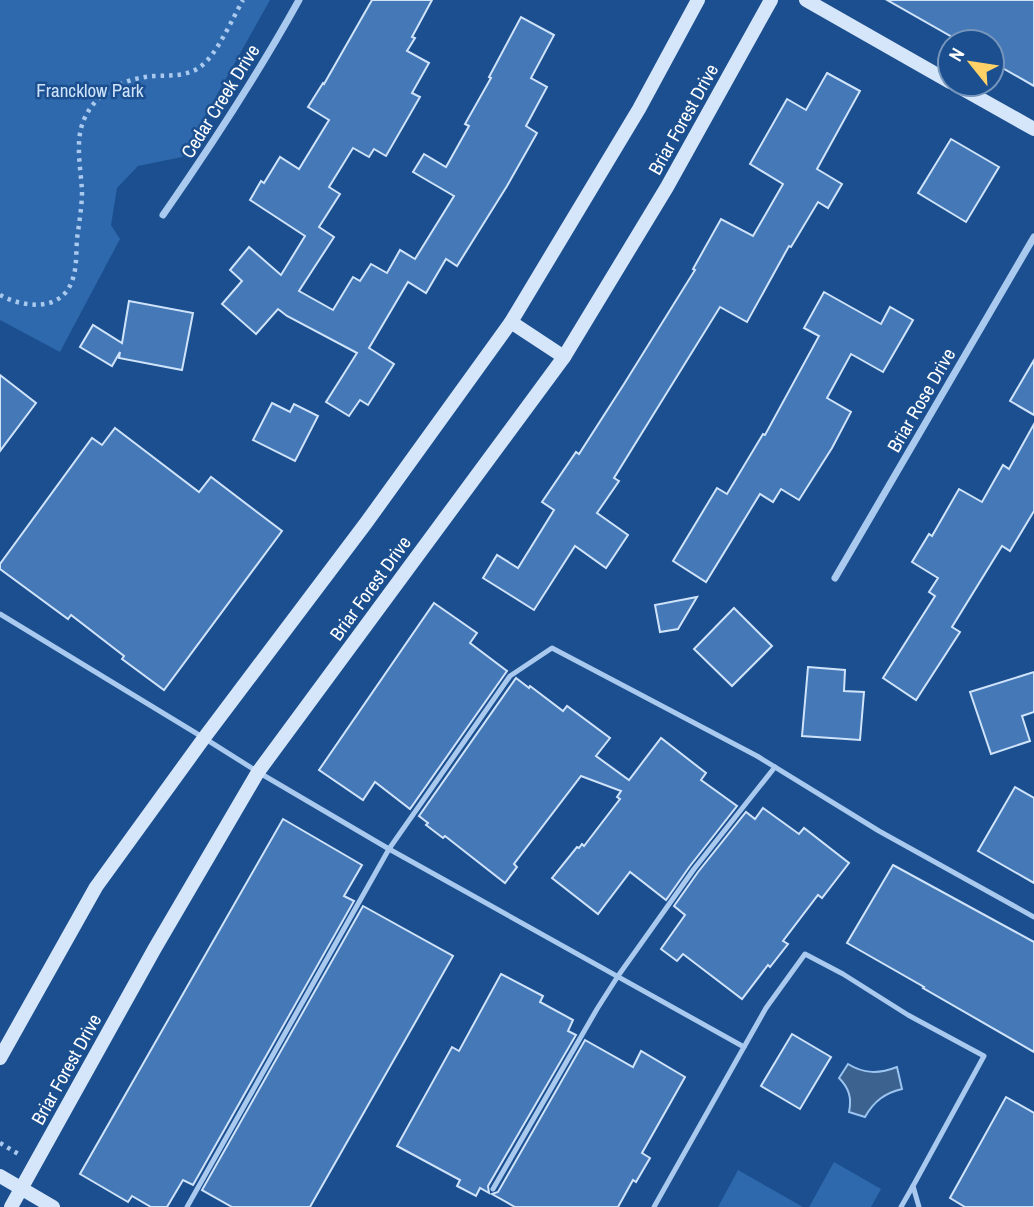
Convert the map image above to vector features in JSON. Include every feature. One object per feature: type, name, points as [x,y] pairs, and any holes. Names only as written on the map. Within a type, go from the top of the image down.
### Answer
[{"type":"main road","points":[[0,1058],[96,887],[204,737],[366,523],[511,322],[639,109],[698,0]]},
{"type":"main road","name":"Briar Forest Drive","points":[[11,1207],[155,948],[258,772],[564,358],[667,187],[771,0]]},
{"type":"main road","points":[[806,0],[936,74]]},
{"type":"main road","points":[[979,98],[1034,129]]},
{"type":"main road","points":[[511,322],[564,358]]},
{"type":"main road","points":[[0,1176],[53,1207]]},
{"type":"street","name":"Cedar Creek Drive","points":[[163,215],[253,79],[299,0]]},
{"type":"street","name":"Briar Rose Drive","points":[[835,578],[1034,237]]},
{"type":"lane","points":[[0,614],[389,849],[744,1047]]},
{"type":"lane","points":[[187,1207],[389,849],[510,676],[552,648],[775,767],[879,831],[1034,917]]},
{"type":"lane","points":[[494,1189],[618,976],[694,869],[775,767]]},
{"type":"lane","points":[[654,1207],[766,1008],[805,954],[984,1056],[901,1207]]},
{"type":"lane","points":[[913,1186],[919,1207]]},
{"type":"path","points":[[0,295],[32,306],[54,302],[64,295],[73,280],[82,194],[82,124],[92,105],[105,93],[124,82],[151,76],[185,75],[200,67],[213,54],[243,0]]},
{"type":"path","points":[[0,1143],[22,1156]]},
{"type":"green space","name":"Francklow Park","points":[[0,0],[270,0],[182,157],[138,166],[117,188],[111,225],[120,239],[60,352],[0,320]]},
{"type":"green space","points":[[834,1162],[881,1189],[871,1207],[809,1207]]},
{"type":"green space","points":[[738,1170],[803,1207],[718,1207]]},
{"type":"shaded area","points":[[848,1064],[872,1072],[897,1067],[902,1089],[880,1098],[865,1117],[849,1112],[849,1094],[839,1078]]},
{"type":"building","points":[[372,0],[432,0],[407,51],[429,63],[412,93],[420,97],[386,156],[374,149],[369,157],[353,148],[329,187],[340,194],[319,227],[334,237],[299,291],[333,310],[353,277],[360,281],[371,264],[387,273],[400,250],[415,259],[454,196],[413,172],[424,154],[446,167],[469,126],[465,124],[521,17],[554,35],[531,78],[547,87],[526,126],[537,133],[457,266],[446,259],[426,293],[408,282],[369,348],[394,364],[368,405],[360,400],[349,416],[326,402],[357,353],[278,309],[256,334],[222,304],[242,281],[230,270],[249,247],[281,275],[305,236],[250,200],[280,157],[299,169],[329,120],[308,107]]},
{"type":"building","points":[[887,0],[1034,0],[1034,86],[1006,70],[1006,28],[936,28]]},
{"type":"building","points":[[827,73],[860,91],[817,169],[842,184],[828,208],[818,202],[791,247],[789,246],[747,322],[720,307],[614,478],[619,481],[597,513],[628,535],[606,568],[575,546],[534,610],[483,578],[497,555],[518,568],[554,510],[542,502],[576,452],[579,454],[624,384],[695,270],[693,269],[721,219],[753,236],[783,184],[750,164],[787,99],[806,110]]},
{"type":"building","points":[[951,139],[999,167],[966,222],[918,193]]},
{"type":"building","points":[[824,292],[881,324],[890,307],[913,320],[883,372],[851,354],[827,398],[851,412],[799,500],[781,489],[773,502],[760,494],[706,582],[673,561],[717,488],[727,494],[763,434],[765,435],[819,336],[804,328]]},
{"type":"building","points":[[129,301],[193,313],[182,370],[119,358],[120,352],[112,366],[80,347],[93,325],[122,343]]},
{"type":"building","points":[[1034,360],[1034,415],[1010,401]]},
{"type":"building","points":[[0,375],[36,403],[0,451]]},
{"type":"building","points":[[272,403],[290,412],[294,404],[318,416],[295,461],[253,440]]},
{"type":"building","points":[[1034,424],[1034,511],[1010,551],[1002,546],[952,627],[960,632],[916,700],[883,678],[935,596],[929,592],[938,578],[912,562],[929,534],[932,536],[959,489],[982,502],[1003,465],[1009,469]]},
{"type":"building","points":[[115,428],[199,492],[211,477],[282,531],[164,690],[122,659],[124,656],[71,615],[68,619],[0,569],[0,564],[92,438],[102,445]]},
{"type":"building","points":[[697,597],[678,629],[660,632],[655,605]]},
{"type":"building","points":[[434,603],[477,633],[470,643],[507,671],[410,809],[375,782],[363,800],[319,770]]},
{"type":"building","points":[[734,608],[772,646],[732,686],[694,649]]},
{"type":"building","points":[[808,667],[845,670],[844,691],[864,692],[860,740],[802,736]]},
{"type":"building","points":[[1034,672],[1034,712],[1022,716],[1030,741],[991,754],[970,692]]},
{"type":"building","points":[[516,678],[563,711],[567,706],[610,738],[596,756],[629,780],[661,738],[706,773],[701,780],[737,806],[666,900],[630,872],[598,914],[552,878],[577,847],[582,844],[584,846],[620,799],[617,797],[621,791],[581,776],[514,864],[517,867],[505,883],[445,836],[443,838],[426,825],[428,823],[419,816]]},
{"type":"building","points":[[1015,787],[1034,798],[1034,883],[978,851]]},
{"type":"building","points":[[763,808],[799,834],[804,828],[849,863],[822,898],[818,895],[783,941],[788,944],[742,999],[683,954],[677,961],[661,949],[685,915],[674,906],[698,872],[746,812],[755,819]]},
{"type":"building","points":[[283,819],[362,865],[344,896],[354,901],[193,1185],[183,1180],[167,1207],[151,1207],[132,1196],[128,1202],[80,1174]]},
{"type":"building","points":[[893,865],[1034,942],[1034,1052],[847,943]]},
{"type":"building","points":[[363,906],[453,956],[310,1207],[232,1207],[202,1190]]},
{"type":"building","points":[[501,974],[543,996],[540,1002],[573,1020],[568,1031],[576,1035],[488,1186],[489,1193],[480,1188],[476,1196],[457,1186],[460,1180],[397,1146],[452,1047],[459,1051]]},
{"type":"building","points":[[792,1034],[831,1057],[800,1109],[761,1086]]},
{"type":"building","points":[[585,1040],[633,1067],[641,1051],[685,1077],[642,1153],[650,1158],[636,1182],[633,1180],[618,1207],[515,1207],[492,1194],[498,1192]]},
{"type":"building","points":[[1006,1097],[1034,1113],[1034,1207],[965,1207],[950,1198]]}]
